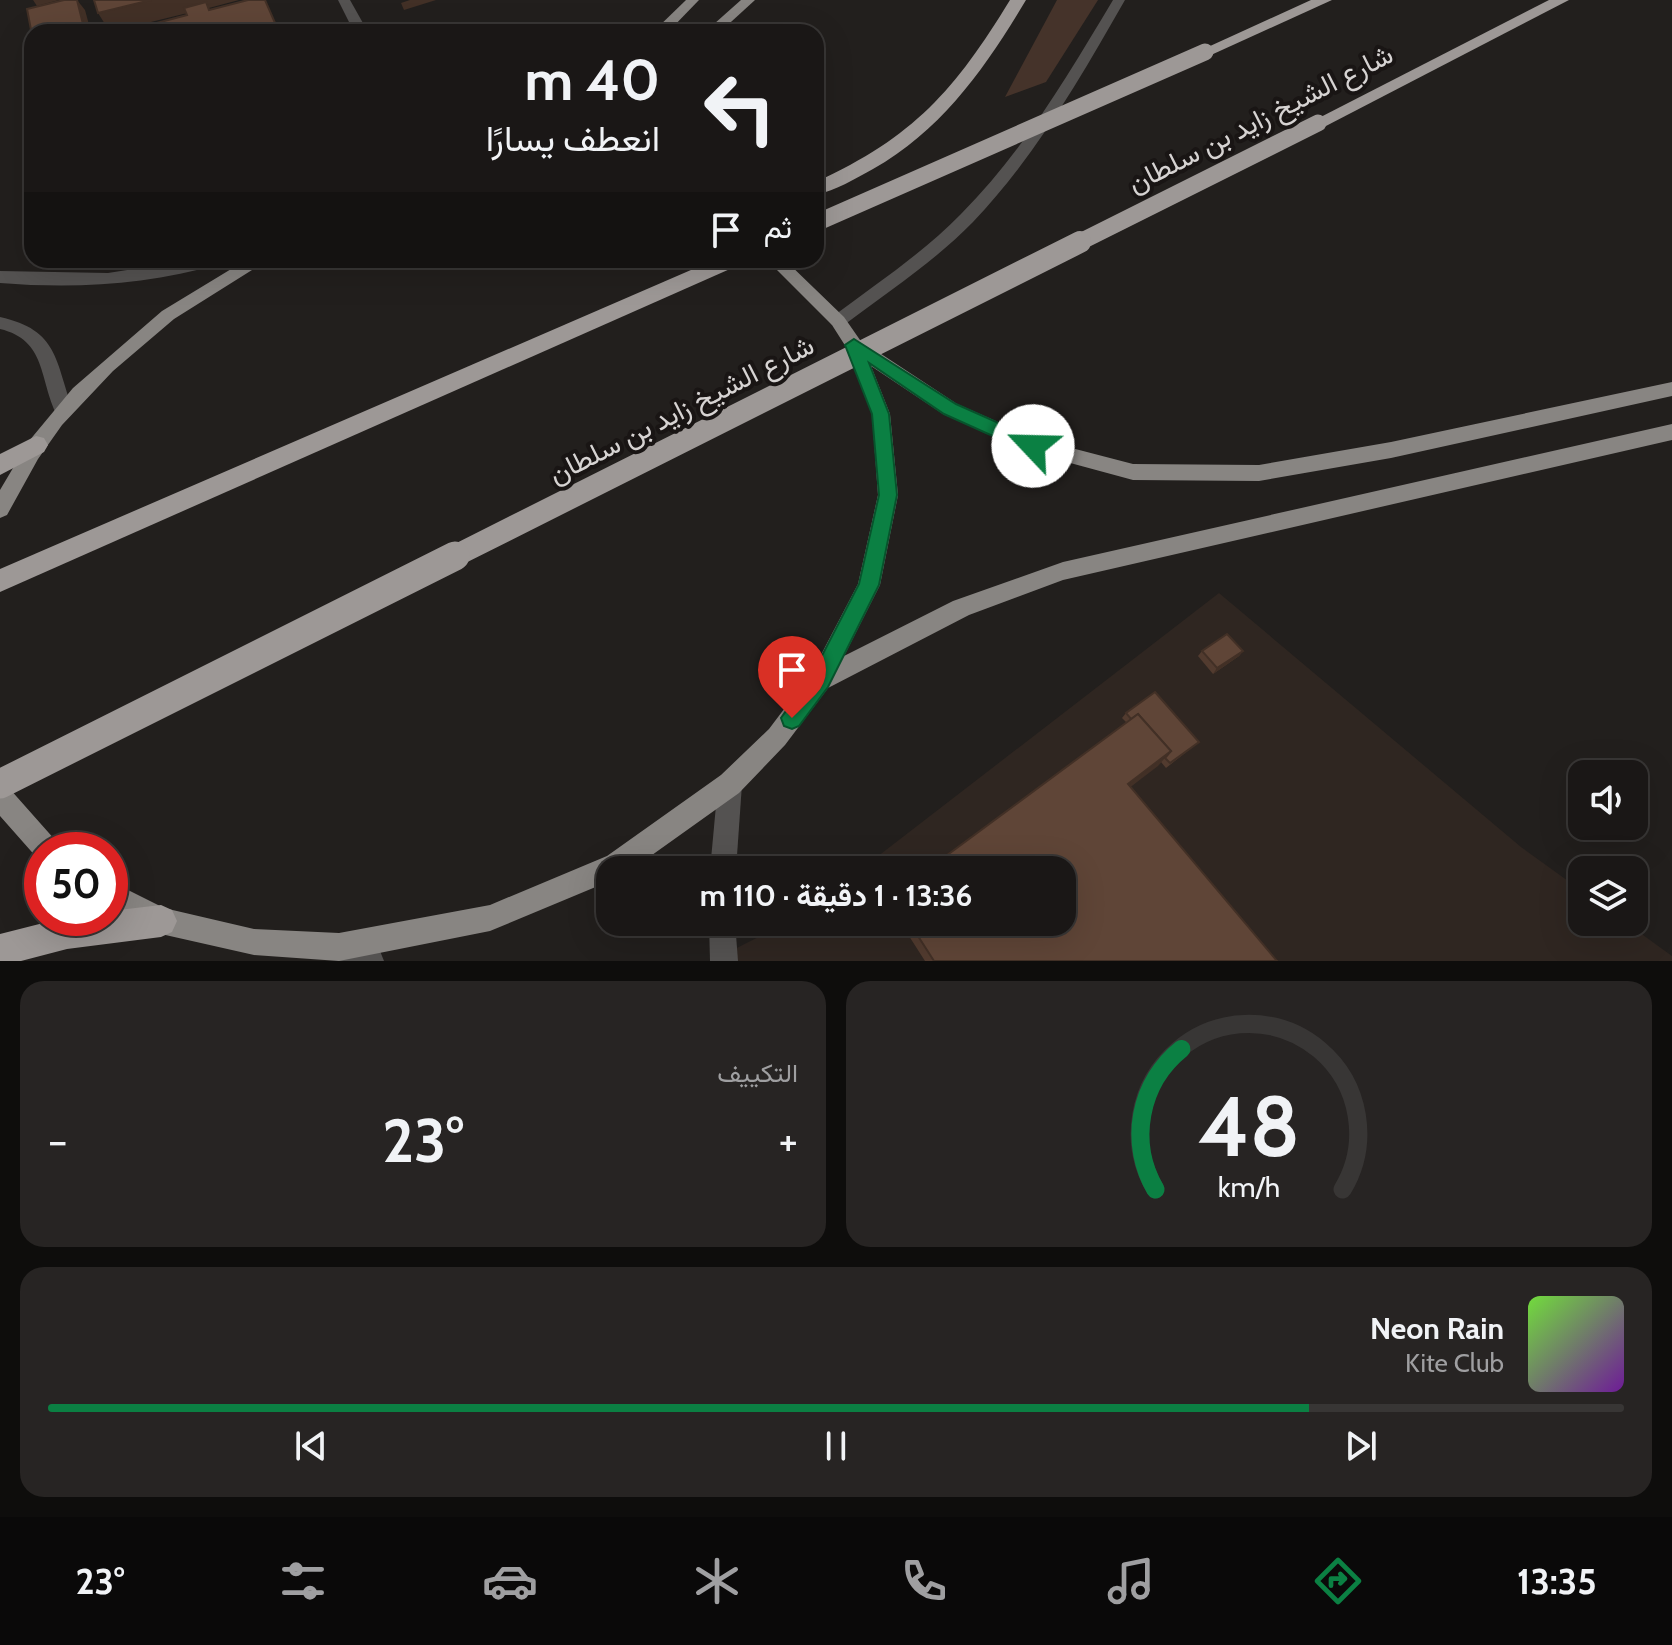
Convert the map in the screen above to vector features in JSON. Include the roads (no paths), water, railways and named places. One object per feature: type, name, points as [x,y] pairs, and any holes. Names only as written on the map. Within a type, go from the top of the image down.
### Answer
[{"type":"highway","points":[[824,186],[854,173],[903,144],[951,101],[981,62],[1018,0]]},
{"type":"highway","points":[[824,219],[1324,0]]},
{"type":"highway","name":"شارع الشيخ زايد بن سلطان","points":[[0,784],[1561,0]]},
{"type":"highway","points":[[0,581],[714,268]]},
{"type":"highway","points":[[0,465],[36,445]]},
{"type":"highway","points":[[0,950],[67,933],[161,921]]},
{"type":"main road","points":[[668,24],[693,0]]},
{"type":"main road","points":[[721,24],[749,0]]},
{"type":"main road","points":[[0,509],[36,445],[64,410],[147,330],[240,268]]},
{"type":"main road","points":[[128,904],[161,921],[254,942],[339,947],[490,918],[616,865],[730,784],[777,737],[820,680],[869,585],[888,495],[881,414],[854,345],[838,321],[783,268]]},
{"type":"main road","points":[[854,345],[950,409],[1033,446],[1133,472],[1259,473],[1391,450],[1672,389]]},
{"type":"main road","points":[[820,680],[961,608],[1063,571],[1672,432]]},
{"type":"main road","points":[[0,797],[31,832]]},
{"type":"street","points":[[344,0],[357,24]]},
{"type":"street","points":[[838,321],[965,220],[1008,172],[1065,92],[1119,0]]},
{"type":"street","points":[[0,277],[95,281],[178,268]]},
{"type":"street","points":[[0,323],[14,325],[38,339],[51,364],[54,387],[64,410]]},
{"type":"street","points":[[724,856],[730,784]]},
{"type":"street","points":[[723,936],[724,961]]},
{"type":"street","points":[[339,947],[370,961]]}]
